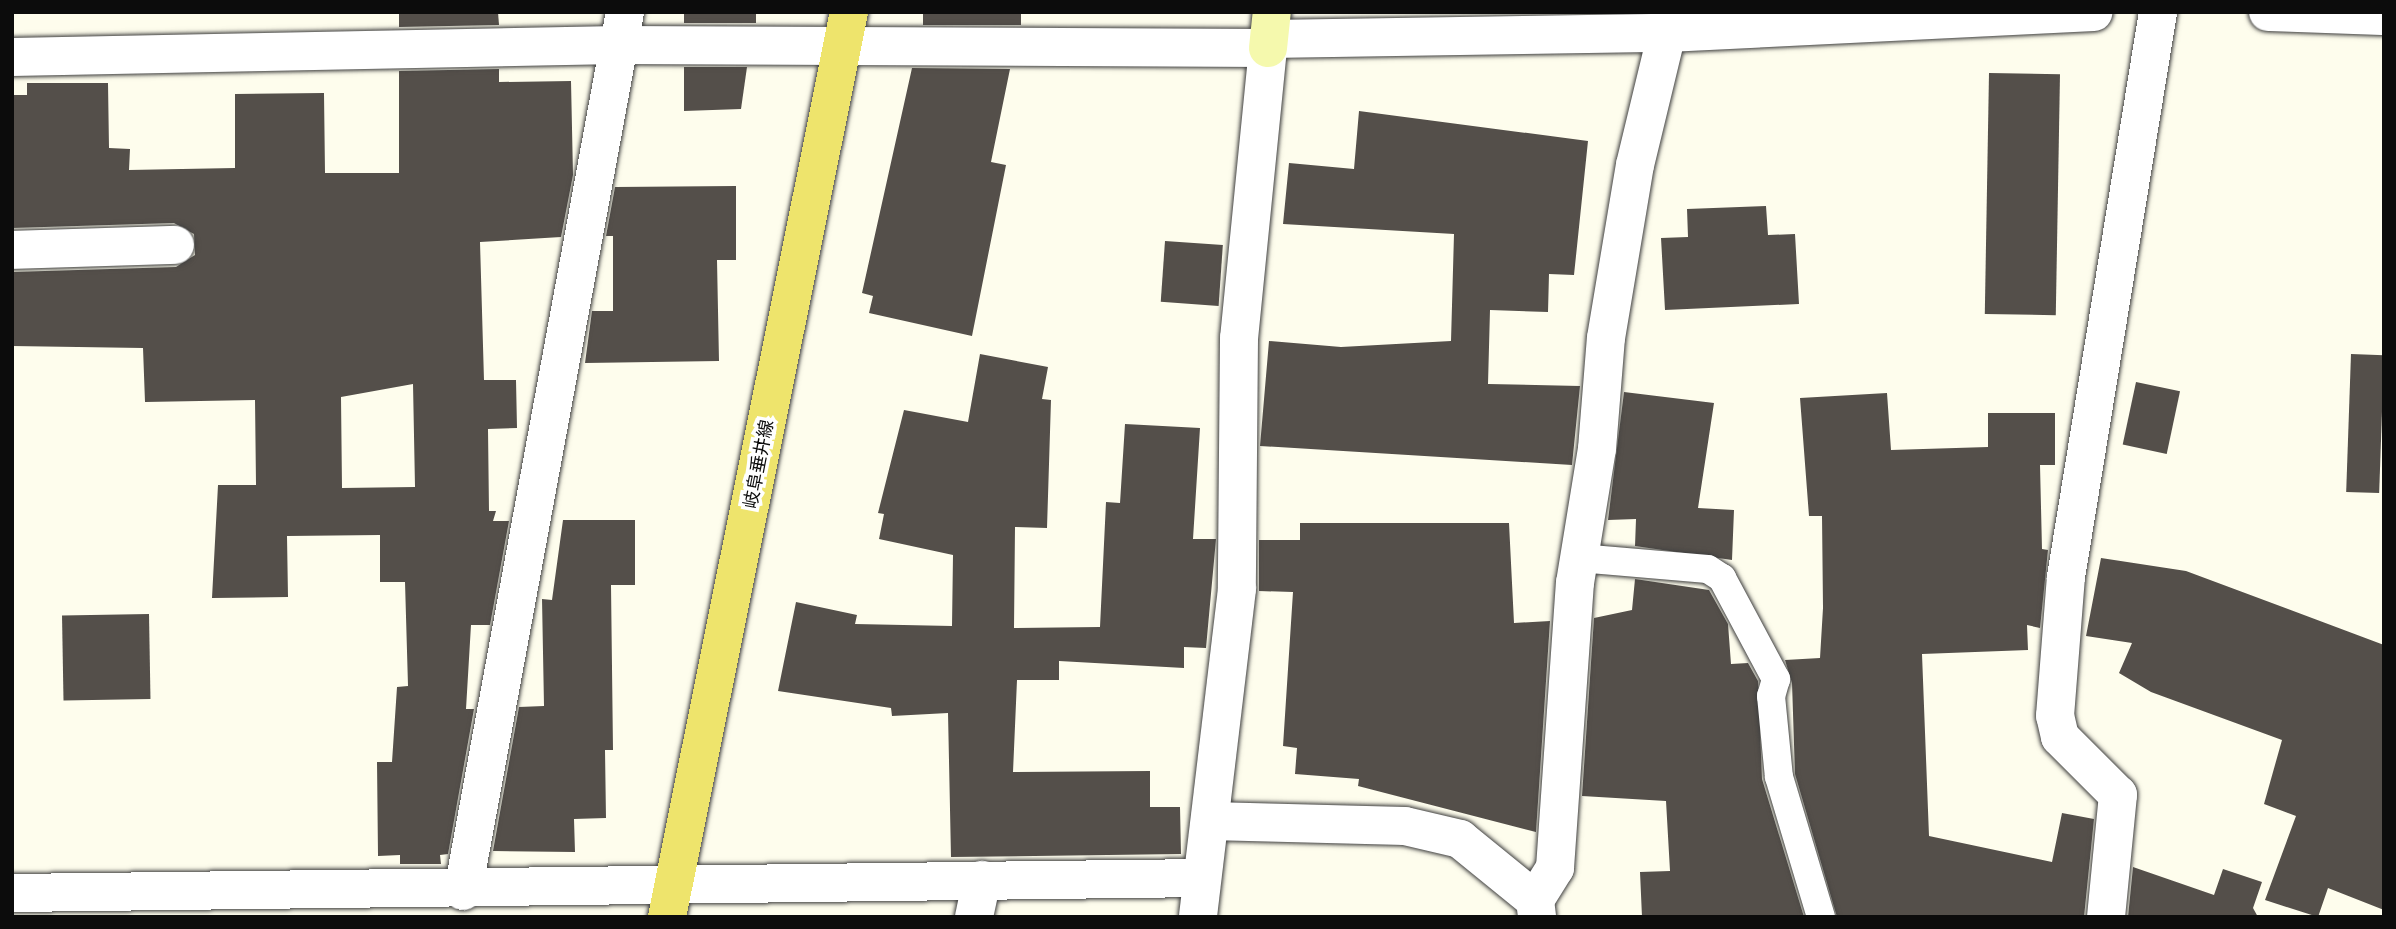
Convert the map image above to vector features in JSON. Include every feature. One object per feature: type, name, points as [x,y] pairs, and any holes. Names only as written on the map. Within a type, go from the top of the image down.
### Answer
[{"type":"main road","name":"岐阜垂井線","points":[[671,900],[845,30]]},
{"type":"street","points":[[12,57],[622,29],[1667,33],[2093,12]]},
{"type":"street","points":[[2106,917],[2118,795],[2060,737],[2055,716],[2066,577],[2158,12]]},
{"type":"street","points":[[2268,12],[2384,16]]},
{"type":"street","points":[[463,891],[622,29]]},
{"type":"street","points":[[1198,917],[1237,589],[1239,338],[1270,33]]},
{"type":"street","points":[[1210,821],[1405,826],[1460,839],[1536,908],[1555,868],[1558,769],[1579,558],[1606,338],[1636,164],[1667,33]]},
{"type":"street","points":[[12,250],[174,245]]},
{"type":"street","points":[[12,893],[463,891],[671,900],[982,880],[1202,878]]},
{"type":"street","points":[[974,917],[982,880]]},
{"type":"lane","points":[[1579,558],[1708,569],[1722,578],[1776,679],[1771,696],[1779,777],[1821,917]]},
{"type":"building","points":[[399,12],[498,12],[499,25],[399,27]]},
{"type":"building","points":[[684,12],[756,12],[756,23],[684,23]]},
{"type":"building","points":[[923,12],[1021,12],[1021,25],[923,25]]},
{"type":"building","points":[[684,67],[747,67],[741,109],[684,111]]},
{"type":"building","points":[[912,68],[1010,69],[991,162],[1006,165],[972,336],[869,313],[873,296],[862,293]]},
{"type":"building","points":[[499,69],[499,82],[571,81],[573,175],[561,237],[480,242],[484,380],[516,380],[517,428],[488,429],[489,511],[496,511],[493,521],[509,521],[490,625],[471,625],[466,709],[474,709],[448,854],[440,855],[441,864],[400,864],[400,855],[378,856],[377,762],[392,762],[397,687],[408,686],[405,582],[380,582],[380,535],[287,536],[288,597],[212,598],[218,485],[256,485],[255,400],[145,402],[143,348],[12,346],[12,272],[176,267],[195,255],[194,234],[174,223],[12,228],[12,95],[27,95],[27,83],[108,83],[109,148],[130,149],[129,170],[235,168],[235,94],[324,93],[325,173],[399,173],[399,71]],"holes":[[[413,384],[415,487],[342,488],[341,397]]]},
{"type":"building","points":[[1989,73],[2060,74],[2056,315],[1985,314]]},
{"type":"building","points":[[1359,111],[1588,141],[1574,275],[1549,274],[1548,312],[1490,310],[1488,384],[1580,386],[1572,465],[1260,446],[1269,341],[1341,347],[1451,341],[1454,234],[1283,224],[1289,163],[1354,169]]},
{"type":"building","points":[[736,186],[736,260],[717,260],[719,361],[585,363],[592,311],[613,311],[613,236],[606,236],[615,187]]},
{"type":"building","points":[[1766,206],[1768,235],[1795,234],[1799,304],[1665,310],[1661,238],[1688,237],[1687,209]]},
{"type":"building","points":[[1165,241],[1223,245],[1219,306],[1161,302]]},
{"type":"building","points":[[980,354],[1048,367],[1042,399],[1051,400],[1047,528],[1015,527],[1014,628],[1100,627],[1106,502],[1120,503],[1125,424],[1200,428],[1193,539],[1216,539],[1206,648],[1184,647],[1184,668],[1059,661],[1059,680],[1017,680],[1013,772],[1150,771],[1150,807],[1180,807],[1181,854],[951,857],[948,713],[892,716],[891,708],[778,691],[796,602],[857,615],[855,624],[952,626],[953,555],[879,539],[884,514],[878,513],[904,410],[968,422]]},
{"type":"building","points":[[2351,354],[2384,355],[2379,493],[2346,492]]},
{"type":"building","points":[[2136,382],[2180,391],[2167,454],[2123,445]]},
{"type":"building","points":[[1624,392],[1714,403],[1698,508],[1734,510],[1732,560],[1635,546],[1636,519],[1608,520]]},
{"type":"building","points":[[1887,393],[1891,450],[1988,447],[1988,413],[2055,413],[2055,465],[2040,465],[2042,549],[2048,550],[2040,628],[2027,625],[2028,650],[1922,654],[1929,836],[2052,862],[2062,813],[2094,819],[2084,917],[1837,917],[1795,774],[1792,683],[1785,660],[1820,658],[1823,608],[1822,516],[1809,516],[1800,398]]},
{"type":"building","points":[[563,520],[635,520],[635,585],[611,585],[613,750],[605,750],[606,818],[574,819],[575,852],[493,851],[519,707],[544,706],[542,599],[552,600]]},
{"type":"building","points":[[1300,523],[1509,523],[1514,623],[1550,621],[1536,832],[1358,786],[1359,779],[1295,774],[1297,748],[1283,746],[1293,592],[1259,591],[1259,540],[1300,540]]},
{"type":"building","points":[[2101,558],[2186,571],[2384,645],[2384,910],[2328,888],[2318,917],[2265,900],[2296,816],[2264,804],[2282,740],[2151,692],[2119,673],[2132,643],[2086,636]]},
{"type":"building","points":[[1635,579],[1709,590],[1728,624],[1731,664],[1748,663],[1758,681],[1762,779],[1804,917],[1642,917],[1640,872],[1670,871],[1666,801],[1582,796],[1594,618],[1632,610]]},
{"type":"building","points":[[149,614],[150,699],[63,701],[62,616]]},
{"type":"building","points":[[2133,867],[2214,895],[2223,869],[2262,882],[2253,908],[2258,917],[2128,917]]}]
